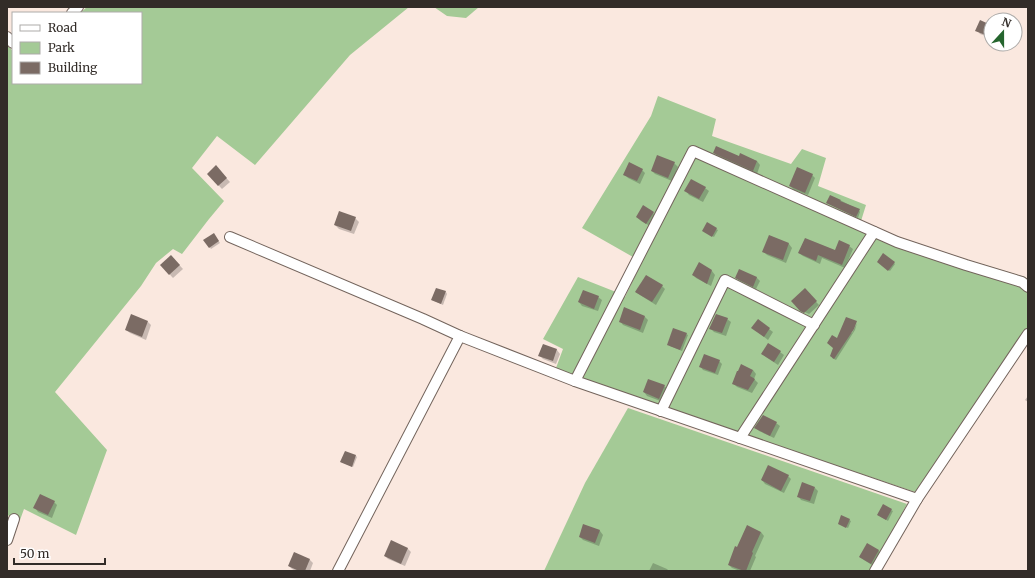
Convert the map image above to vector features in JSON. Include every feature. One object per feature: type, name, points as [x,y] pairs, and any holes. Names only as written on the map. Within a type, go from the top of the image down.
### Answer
[{"type":"street","points":[[575,380],[693,151],[897,242],[1022,282],[1028,287]]},
{"type":"street","points":[[740,438],[874,232]]},
{"type":"street","points":[[230,238],[460,336],[575,380],[917,499]]},
{"type":"street","points":[[661,410],[725,280],[814,325]]},
{"type":"street","points":[[875,571],[917,499],[1028,334]]},
{"type":"street","points":[[338,571],[460,336]]},
{"type":"street","points":[[7,540],[14,518]]},
{"type":"green space","points":[[87,7],[409,7],[350,55],[255,165],[217,136],[192,168],[224,201],[182,254],[173,249],[156,263],[141,286],[55,392],[107,450],[76,535],[24,509],[20,520],[7,515],[7,45],[12,50],[12,84],[142,84],[142,12],[81,12]]},
{"type":"green space","points":[[434,7],[479,7],[466,18],[447,16]]},
{"type":"green space","points":[[658,96],[716,119],[712,136],[791,164],[802,149],[826,158],[818,186],[866,205],[861,221],[902,240],[1028,279],[1028,328],[915,492],[582,380],[556,368],[563,349],[543,339],[578,277],[625,297],[643,260],[633,257],[582,228],[651,116]]},
{"type":"green space","points":[[628,408],[907,504],[880,555],[869,571],[544,571],[585,483]]},
{"type":"building","points":[[980,20],[983,21],[983,34],[975,31]]},
{"type":"building","points":[[716,146],[739,156],[740,153],[757,161],[753,171],[713,153]]},
{"type":"building","points":[[657,155],[675,162],[668,178],[651,171]]},
{"type":"building","points":[[629,162],[643,169],[637,181],[623,175]]},
{"type":"building","points":[[216,165],[227,178],[218,186],[207,174]]},
{"type":"building","points":[[797,167],[813,174],[805,193],[789,186]]},
{"type":"building","points":[[691,179],[706,187],[699,199],[684,191]]},
{"type":"building","points":[[830,195],[841,200],[840,201],[860,209],[856,217],[826,203]]},
{"type":"building","points":[[643,205],[654,212],[646,224],[636,217]]},
{"type":"building","points":[[339,211],[356,217],[351,231],[334,225]]},
{"type":"building","points":[[707,222],[717,228],[712,237],[702,231]]},
{"type":"building","points":[[214,233],[219,241],[209,248],[203,240]]},
{"type":"building","points":[[769,235],[789,243],[783,260],[762,252]]},
{"type":"building","points":[[805,238],[835,250],[839,240],[850,245],[842,265],[818,255],[816,261],[798,253]]},
{"type":"building","points":[[883,253],[895,262],[888,271],[877,262]]},
{"type":"building","points":[[171,255],[180,265],[169,275],[160,265]]},
{"type":"building","points":[[699,262],[712,270],[707,284],[692,275]]},
{"type":"building","points":[[739,269],[757,277],[753,287],[735,278]]},
{"type":"building","points":[[646,275],[663,285],[652,302],[635,292]]},
{"type":"building","points":[[436,288],[446,291],[441,304],[431,300]]},
{"type":"building","points":[[805,288],[817,301],[804,313],[800,311],[791,301]]},
{"type":"building","points":[[583,290],[599,296],[594,309],[578,302]]},
{"type":"building","points":[[624,307],[645,316],[640,330],[619,322]]},
{"type":"building","points":[[131,314],[148,321],[142,337],[125,330]]},
{"type":"building","points":[[716,314],[728,318],[722,333],[709,329]]},
{"type":"building","points":[[846,317],[857,321],[854,329],[834,359],[830,356],[833,348],[827,343],[832,335],[837,338]]},
{"type":"building","points":[[758,319],[770,328],[764,337],[751,328]]},
{"type":"building","points":[[673,328],[687,333],[680,350],[667,345]]},
{"type":"building","points":[[768,343],[781,351],[774,362],[761,354]]},
{"type":"building","points":[[543,344],[557,349],[553,361],[538,356]]},
{"type":"building","points":[[704,354],[720,360],[715,373],[699,367]]},
{"type":"building","points":[[741,364],[753,370],[750,376],[755,379],[748,390],[732,384]]},
{"type":"building","points":[[648,379],[665,385],[659,399],[643,392]]},
{"type":"building","points":[[763,415],[777,422],[770,436],[754,428]]},
{"type":"building","points":[[345,451],[356,455],[352,467],[340,462]]},
{"type":"building","points":[[768,465],[789,475],[781,491],[761,480]]},
{"type":"building","points":[[802,482],[815,487],[810,501],[797,497]]},
{"type":"building","points":[[40,494],[55,501],[48,515],[33,508]]},
{"type":"building","points":[[883,504],[892,509],[886,520],[877,515]]},
{"type":"building","points":[[841,515],[850,519],[846,528],[838,524]]},
{"type":"building","points":[[583,524],[600,530],[595,543],[579,537]]},
{"type":"building","points":[[747,525],[761,532],[752,552],[753,553],[746,571],[744,571],[728,565],[735,546],[737,547]]},
{"type":"building","points":[[391,540],[408,548],[401,564],[384,556]]},
{"type":"building","points":[[867,543],[879,550],[871,564],[859,557]]},
{"type":"building","points":[[294,552],[310,559],[305,571],[299,571],[288,566]]}]
